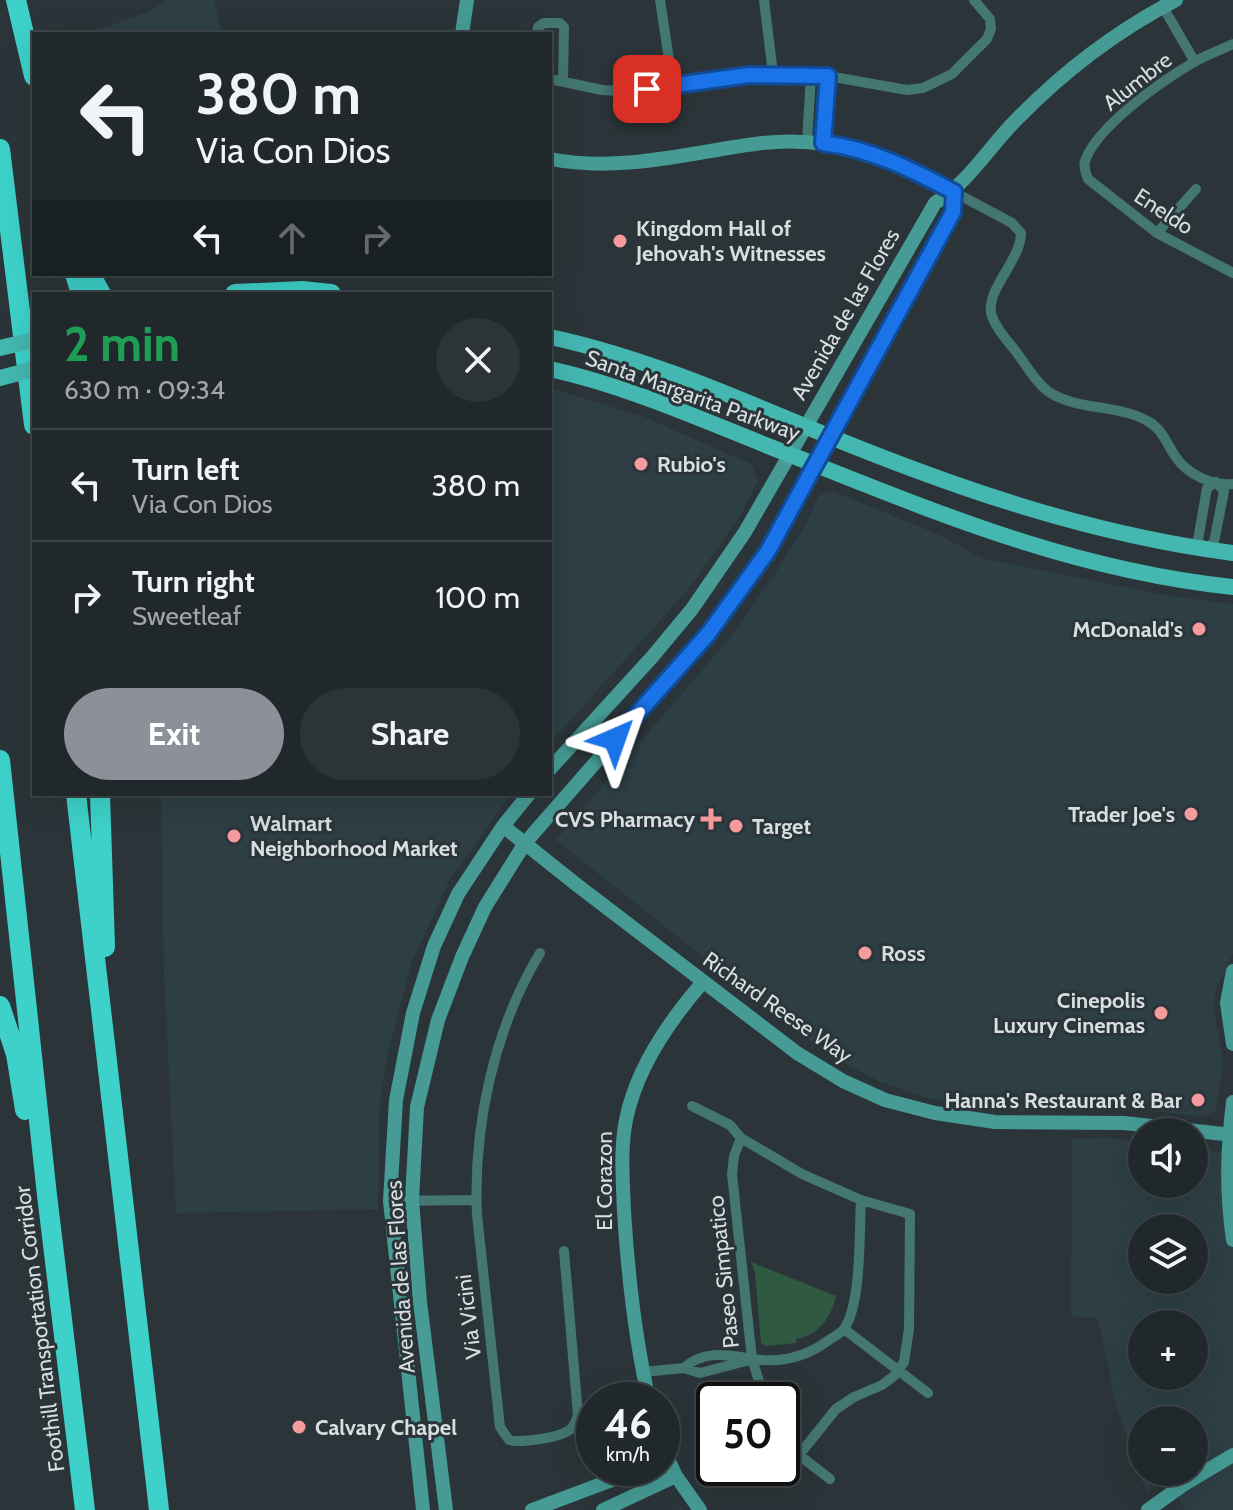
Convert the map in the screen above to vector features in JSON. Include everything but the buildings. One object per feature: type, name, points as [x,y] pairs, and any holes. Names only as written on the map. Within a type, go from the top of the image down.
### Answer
[{"type":"highway","points":[[16,0],[32,68]]},
{"type":"highway","points":[[0,149],[32,409]]},
{"type":"highway","points":[[280,292],[312,292]]},
{"type":"highway","name":"Foothill Transportation Corridor","points":[[0,760],[85,1510]]},
{"type":"highway","points":[[76,796],[159,1510]]},
{"type":"highway","points":[[100,796],[107,994],[116,1101],[112,1118]]},
{"type":"highway","points":[[0,1006],[16,1054],[35,1168],[47,1195]]},
{"type":"main road","points":[[462,32],[467,0]]},
{"type":"main road","name":"Avenida de las Flores","points":[[552,767],[692,609],[745,532],[935,203],[954,192],[1014,121],[1053,82],[1110,38],[1169,3]]},
{"type":"main road","points":[[552,159],[594,166],[621,165],[762,143],[823,143],[881,156],[954,192]]},
{"type":"main road","name":"Avenida de las Flores","points":[[446,1510],[420,1302],[412,1200],[417,1107],[438,1020],[485,907],[525,843],[708,634],[768,551],[953,212],[954,192]]},
{"type":"main road","name":"Santa Margarita Parkway","points":[[552,338],[637,360],[968,490],[1068,521],[1141,539],[1233,553]]},
{"type":"main road","points":[[0,348],[32,340]]},
{"type":"main road","name":"Santa Margarita Parkway","points":[[552,369],[677,408],[942,516],[1059,554],[1140,574],[1233,587]]},
{"type":"main road","points":[[0,378],[32,370]]},
{"type":"main road","name":"Avenida de las Flores","points":[[423,1510],[390,1201],[396,1100],[413,1013],[434,946],[458,894],[503,826],[527,796]]},
{"type":"main road","name":"Richard Reese Way","points":[[503,826],[797,1053],[843,1081],[885,1100],[935,1113],[995,1122],[1124,1123],[1231,1135]]},
{"type":"main road","points":[[1233,971],[1227,1003],[1233,1044]]},
{"type":"main road","name":"El Corazon","points":[[645,1382],[626,1234],[621,1161],[626,1120],[637,1084],[675,1014],[703,982]]},
{"type":"main road","points":[[1233,1102],[1227,1196],[1233,1240]]},
{"type":"main road","points":[[1148,1510],[1233,1455]]},
{"type":"main road","points":[[680,1482],[700,1510]]},
{"type":"main road","points":[[532,1510],[596,1486]]},
{"type":"main road","points":[[603,1510],[655,1486]]},
{"type":"street","points":[[660,0],[673,86]]},
{"type":"street","points":[[764,0],[773,74]]},
{"type":"street","points":[[552,79],[622,91],[773,74],[811,75],[907,90],[937,83],[952,74],[987,39],[991,29],[990,19],[974,0]]},
{"type":"street","points":[[1169,3],[1195,62]]},
{"type":"street","points":[[537,32],[538,27],[544,23],[560,23],[564,27],[563,81]]},
{"type":"street","name":"Alumbre","points":[[1084,170],[1085,160],[1128,109],[1195,62],[1233,44]]},
{"type":"street","points":[[807,142],[811,75]]},
{"type":"street","points":[[823,143],[828,76]]},
{"type":"street","name":"Eneldo","points":[[1084,170],[1088,179],[1099,189],[1157,233],[1233,273]]},
{"type":"street","points":[[1157,233],[1196,189]]},
{"type":"street","points":[[954,192],[1012,223],[1021,233],[1021,244],[993,298],[991,312],[999,328],[1041,385],[1062,398],[1148,421],[1160,432],[1183,466],[1202,479],[1233,484]]},
{"type":"street","points":[[1216,482],[1224,491],[1214,542],[1205,550],[1198,540],[1207,488],[1216,482]]},
{"type":"street","name":"Via Vicini","points":[[540,953],[515,1004],[490,1075],[476,1200],[500,1427],[509,1440],[520,1443],[568,1432],[578,1415],[564,1251]]},
{"type":"street","points":[[692,1106],[730,1125],[741,1138],[802,1174],[861,1200],[910,1214],[907,1350],[904,1362],[882,1385],[836,1409],[800,1454]]},
{"type":"street","name":"Paseo Simpatico","points":[[741,1138],[734,1156],[732,1174],[752,1359],[759,1382]]},
{"type":"street","points":[[390,1201],[476,1200]]},
{"type":"street","points":[[643,1372],[684,1368],[700,1373],[752,1359],[784,1359],[804,1355],[844,1329],[855,1298],[861,1200]]},
{"type":"street","points":[[844,1329],[928,1393]]},
{"type":"street","points":[[800,1456],[830,1479]]},
{"type":"shaded area","points":[[167,0],[214,0],[222,32],[93,32],[145,13]]},
{"type":"shaded area","points":[[552,389],[644,417],[751,464],[758,481],[741,514],[692,585],[552,741]]},
{"type":"shaded area","points":[[832,491],[942,536],[981,558],[1165,595],[1233,604],[1233,953],[1216,989],[1214,1012],[1223,1062],[1216,1111],[1204,1117],[1118,1107],[1025,1111],[926,1098],[879,1081],[831,1056],[781,1019],[556,840],[729,639],[775,574],[806,524],[819,495]]},
{"type":"shaded area","points":[[161,796],[510,796],[450,879],[411,964],[386,1061],[379,1111],[378,1209],[176,1213],[164,974]]},
{"type":"shaded area","points":[[1072,1139],[1128,1140],[1128,1198],[1208,1198],[1208,1151],[1233,1153],[1233,1510],[1185,1510],[1173,1486],[1208,1486],[1208,1406],[1128,1406],[1128,1440],[1116,1405],[1098,1318],[1071,1316]]},
{"type":"green space","points":[[751,1262],[836,1296],[823,1324],[811,1334],[796,1339],[796,1343],[765,1346],[761,1343],[755,1273]]},
{"type":"place","name":"Kingdom Hall of Jehovah's Witnesses","points":[[620,241]]},
{"type":"place","name":"Rubio's","points":[[641,464]]},
{"type":"place","name":"McDonald's","points":[[1199,629]]},
{"type":"place","name":"Trader Joe's","points":[[1191,814]]},
{"type":"place","name":"CVS Pharmacy","points":[[711,819]]},
{"type":"place","name":"Target","points":[[736,826]]},
{"type":"place","name":"Walmart Neighborhood Market","points":[[234,836]]},
{"type":"place","name":"Ross","points":[[865,953]]},
{"type":"place","name":"Cinepolis Luxury Cinemas","points":[[1161,1013]]},
{"type":"place","name":"Hanna's Restaurant & Bar","points":[[1198,1100]]},
{"type":"place","name":"Calvary Chapel","points":[[299,1427]]},
{"type":"route","points":[[615,739],[708,634],[768,551],[953,212],[954,192],[881,156],[823,143],[828,76],[749,75],[647,89]]}]
